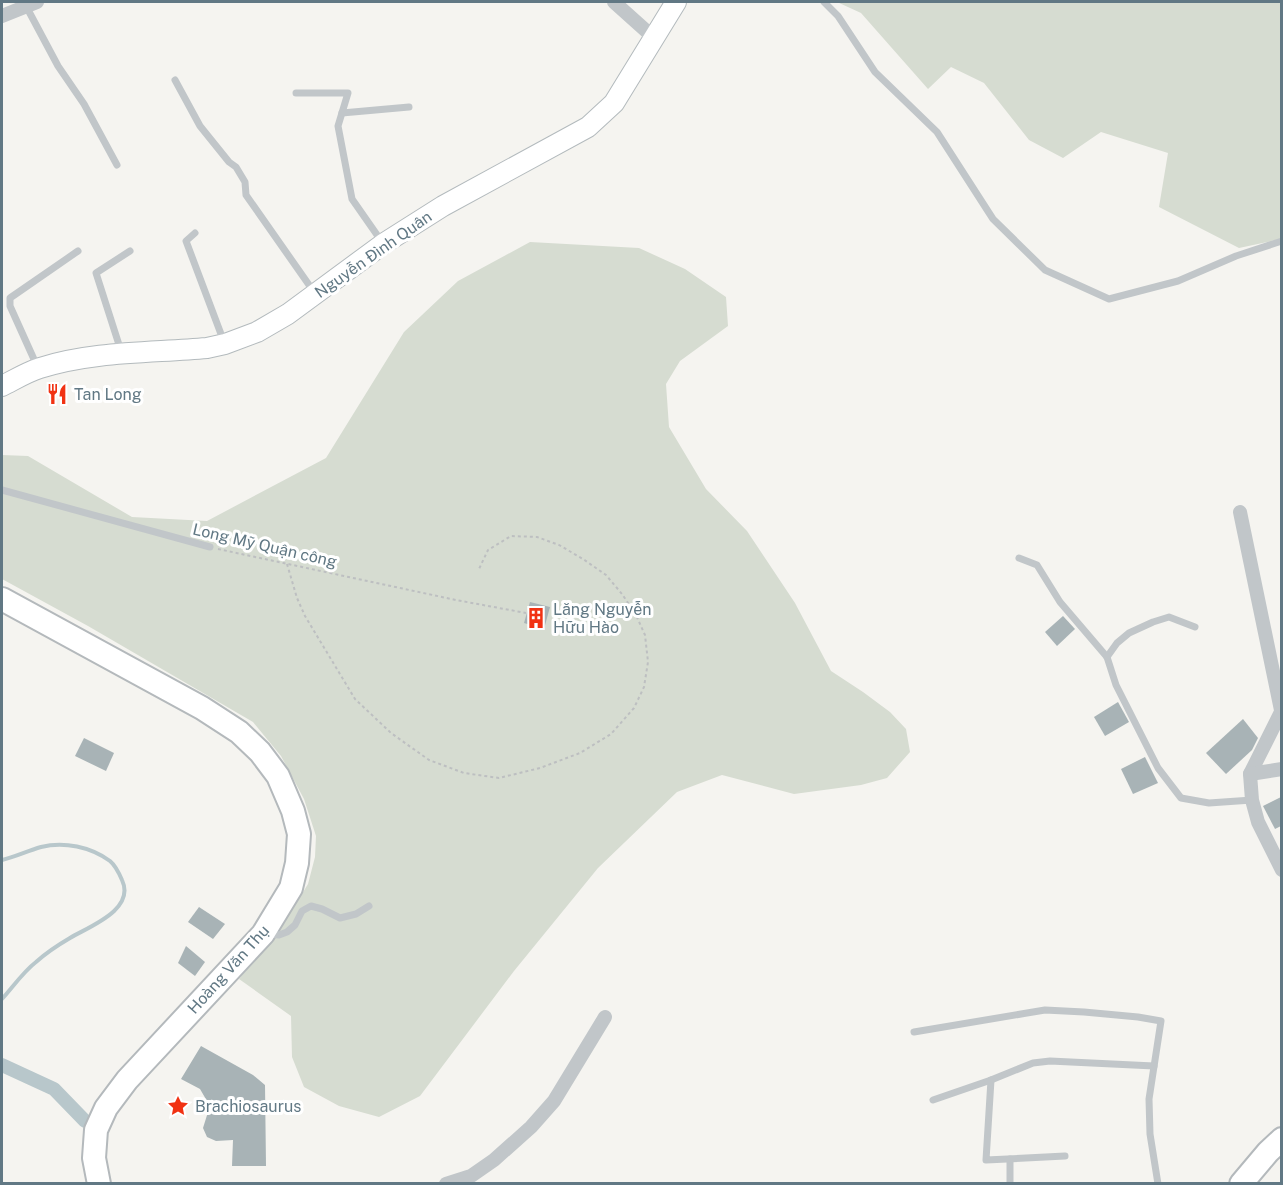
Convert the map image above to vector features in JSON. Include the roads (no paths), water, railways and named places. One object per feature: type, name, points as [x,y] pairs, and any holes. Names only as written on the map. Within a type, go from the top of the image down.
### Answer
[{"type":"main road","name":"Hoàng Văn Thụ","points":[[2,599],[202,708],[239,732],[260,752],[278,776],[294,811],[299,834],[297,863],[291,888],[262,934],[127,1080],[106,1108],[96,1130],[94,1158],[99,1184]]},
{"type":"main road","points":[[1241,1184],[1281,1139]]},
{"type":"street","points":[[614,2],[653,37]]},
{"type":"street","name":"Nguyễn Đình Quân","points":[[2,386],[38,368],[72,360],[207,348],[257,332],[288,314],[383,244],[443,206],[588,127],[614,103],[676,2]]},
{"type":"street","points":[[2,16],[32,4]]},
{"type":"street","points":[[1240,512],[1281,710],[1250,774],[1252,800],[1258,822],[1281,870]]},
{"type":"street","points":[[1250,774],[1281,769]]},
{"type":"street","points":[[446,1184],[471,1176],[494,1160],[531,1127],[554,1101],[605,1017]]},
{"type":"lane","points":[[824,2],[838,16],[875,72],[937,132],[993,219],[1045,270],[1109,299],[1178,281],[1236,256],[1281,241]]},
{"type":"lane","points":[[32,4],[50,53],[84,104],[117,165]]},
{"type":"lane","points":[[175,80],[200,126],[229,162],[236,167],[245,182],[246,195],[315,294]]},
{"type":"lane","points":[[296,93],[348,93],[338,126],[352,199],[383,244]]},
{"type":"lane","points":[[342,113],[409,107]]},
{"type":"lane","points":[[195,233],[186,241],[225,344]]},
{"type":"lane","points":[[38,368],[10,306],[10,298],[78,251]]},
{"type":"lane","points":[[122,354],[96,273],[130,251]]},
{"type":"lane","name":"Long Mỹ Quận công","points":[[2,490],[210,547]]},
{"type":"lane","points":[[1018,558],[1037,565],[1060,602],[1107,657],[1116,686],[1158,768],[1181,798],[1209,803],[1252,800]]},
{"type":"lane","points":[[1107,657],[1117,643],[1129,633],[1153,622],[1169,617],[1195,627]]},
{"type":"lane","points":[[262,934],[287,932],[295,925],[302,911],[311,906],[340,918],[356,914],[369,906]]},
{"type":"lane","points":[[914,1032],[1046,1011],[1138,1017],[1161,1022],[1149,1099],[1150,1134],[1158,1184]]},
{"type":"lane","points":[[933,1100],[1033,1063],[1050,1061],[1154,1066]]},
{"type":"lane","points":[[991,1080],[986,1160],[1065,1156]]},
{"type":"lane","points":[[1010,1159],[1010,1184]]},
{"type":"waterway","points":[[2,860],[50,845],[77,846],[103,856],[112,863],[121,877],[125,891],[116,909],[98,923],[44,955],[27,970],[2,999]]},
{"type":"waterway","points":[[2,1065],[54,1089],[85,1121]]},
{"type":"place","name":"Tan Long","points":[[57,394]]},
{"type":"place","name":"Lăng Nguyễn Hữu Hào","points":[[536,618]]},
{"type":"place","name":"Brachiosaurus","points":[[178,1106]]}]
